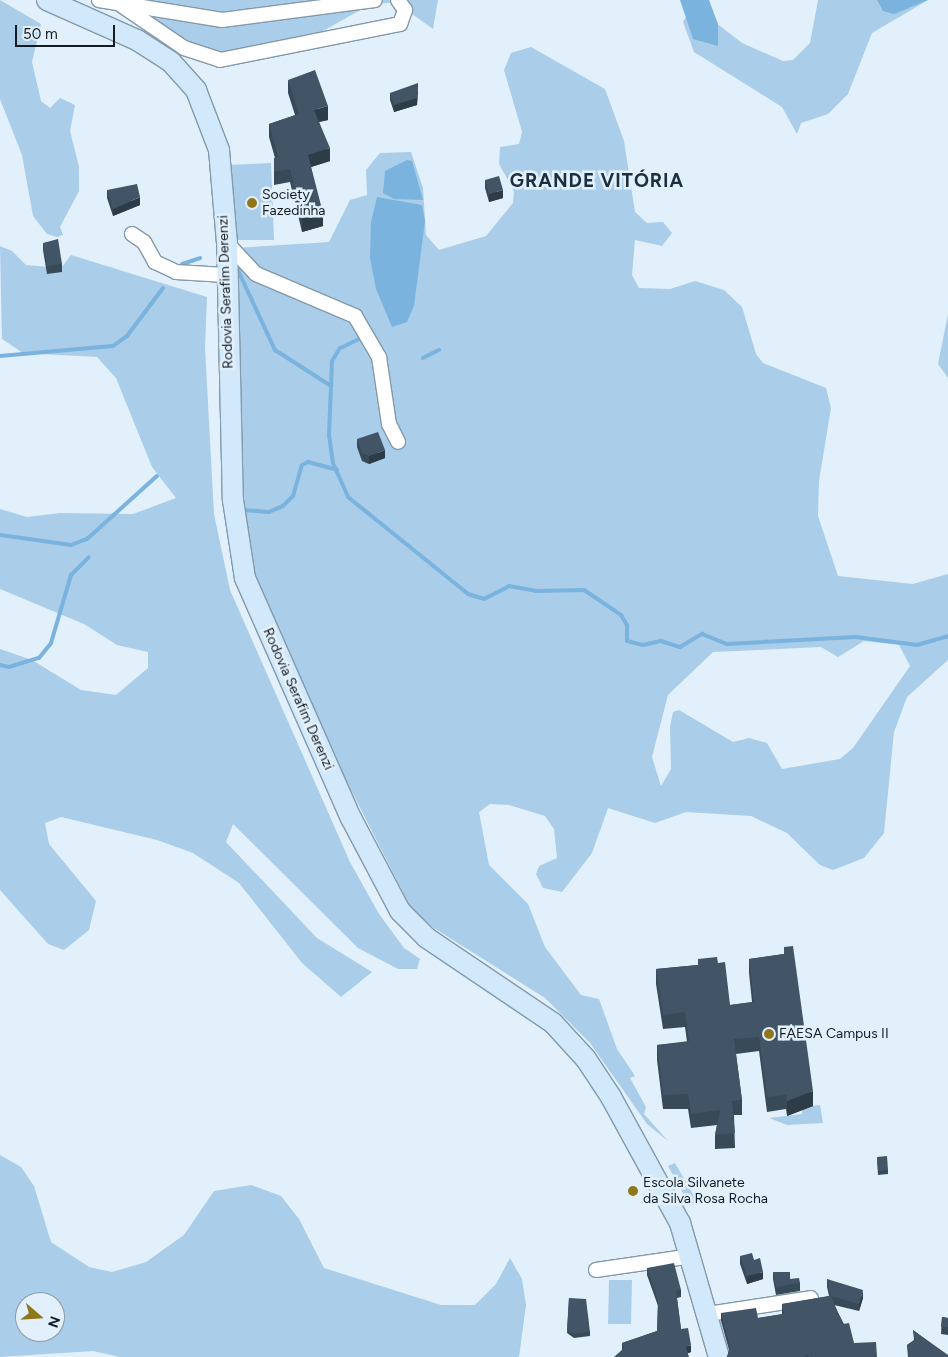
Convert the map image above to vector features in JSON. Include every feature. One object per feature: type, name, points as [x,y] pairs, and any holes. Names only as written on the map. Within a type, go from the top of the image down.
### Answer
[{"type":"main road","name":"Rodovia Serafim Derenzi","points":[[47,0],[137,40],[171,62],[196,90],[219,150],[227,244],[226,275],[233,500],[245,578],[351,818],[388,894],[412,924],[553,1024],[586,1058],[669,1200],[692,1256],[719,1357]]},
{"type":"street","points":[[99,0],[222,20],[376,0]]},
{"type":"street","points":[[121,5],[184,48],[220,60],[400,24],[405,10],[398,0]]},
{"type":"street","points":[[132,234],[144,242],[154,262],[176,272],[226,275]]},
{"type":"street","points":[[227,244],[256,274],[355,316],[380,357],[389,424],[398,442]]},
{"type":"street","points":[[596,1270],[692,1256]]},
{"type":"street","points":[[708,1314],[811,1298]]},
{"type":"shaded area","points":[[0,0],[41,24],[32,62],[41,101],[50,108],[60,98],[75,105],[70,131],[79,167],[79,191],[60,227],[63,235],[57,237],[47,234],[33,216],[22,155],[0,99]]},
{"type":"shaded area","points":[[101,0],[438,0],[433,29],[395,2],[369,5],[307,40],[210,54]]},
{"type":"shaded area","points":[[680,0],[709,0],[718,24],[718,46],[693,39]]},
{"type":"shaded area","points":[[818,0],[928,0],[872,33],[848,94],[828,114],[801,123],[797,134],[782,107],[694,52],[683,22],[693,5],[742,43],[783,61],[793,60],[810,43]]},
{"type":"shaded area","points":[[877,0],[928,0],[894,14],[883,11]]},
{"type":"shaded area","points":[[531,47],[605,89],[624,141],[635,212],[647,223],[663,222],[672,233],[662,246],[635,240],[632,275],[639,288],[670,289],[695,281],[724,290],[742,307],[756,354],[763,363],[826,388],[831,408],[819,481],[818,516],[838,576],[913,584],[948,574],[948,660],[907,697],[894,732],[884,833],[864,858],[833,870],[820,865],[787,833],[751,816],[686,812],[655,823],[608,808],[592,853],[562,892],[543,888],[536,874],[539,866],[557,858],[554,829],[545,816],[509,805],[490,804],[479,812],[489,865],[528,904],[545,947],[581,995],[599,999],[617,1049],[635,1076],[630,1078],[646,1107],[644,1114],[668,1141],[647,1124],[590,1043],[545,998],[434,928],[411,908],[351,790],[347,791],[270,616],[246,547],[235,248],[329,242],[350,200],[367,195],[366,170],[380,153],[411,152],[423,188],[426,235],[439,250],[486,236],[513,203],[514,191],[499,164],[500,147],[519,144],[522,132],[504,70],[511,53]],"holes":[[[864,641],[899,645],[910,666],[853,748],[840,759],[782,769],[767,743],[749,738],[733,742],[679,710],[673,712],[670,727],[671,769],[661,786],[652,757],[668,695],[713,652],[821,647],[838,657]]]},
{"type":"shaded area","points":[[407,160],[412,161],[423,200],[394,199],[383,193],[385,171]]},
{"type":"shaded area","name":"Society Fazedinha","points":[[271,163],[274,240],[232,240],[229,165]]},
{"type":"shaded area","points":[[377,197],[422,205],[425,221],[414,306],[407,322],[392,327],[376,289],[370,258],[371,222]]},
{"type":"shaded area","points":[[0,246],[12,251],[26,265],[61,268],[71,255],[207,297],[205,348],[214,514],[230,590],[350,862],[379,914],[404,948],[420,959],[417,969],[398,969],[358,948],[233,824],[226,842],[317,938],[372,972],[341,997],[302,963],[239,883],[193,853],[157,840],[61,817],[45,823],[49,844],[96,901],[89,930],[64,950],[48,944],[0,890],[0,649],[32,660],[81,690],[116,695],[148,668],[148,652],[117,645],[84,624],[0,589],[0,509],[27,517],[60,513],[133,514],[176,498],[152,467],[116,378],[97,357],[23,353],[2,339]]},
{"type":"shaded area","points":[[948,314],[948,378],[938,364]]},
{"type":"shaded area","points":[[820,1105],[823,1123],[787,1125],[769,1118],[802,1114],[802,1107]]},
{"type":"shaded area","points":[[0,1155],[21,1167],[34,1186],[51,1242],[89,1267],[112,1272],[146,1262],[184,1235],[214,1191],[251,1185],[281,1196],[299,1219],[324,1268],[441,1305],[475,1305],[496,1284],[510,1258],[522,1279],[526,1305],[519,1357],[120,1357],[93,1351],[0,1357]]},
{"type":"shaded area","points":[[675,1163],[698,1203],[690,1206],[668,1166]]},
{"type":"shaded area","points":[[609,1280],[632,1280],[631,1324],[608,1324]]},
{"type":"building","points":[[315,70],[328,106],[314,110],[330,148],[308,155],[323,213],[302,219],[290,169],[274,172],[274,158],[278,157],[269,124],[299,114],[288,80]]},
{"type":"building","points":[[418,83],[417,98],[394,105],[390,93]]},
{"type":"building","points":[[499,176],[503,190],[489,194],[485,180]]},
{"type":"building","points":[[137,184],[140,197],[113,209],[107,190]]},
{"type":"building","points":[[58,239],[62,264],[47,266],[43,243]]},
{"type":"building","points":[[378,432],[385,450],[369,456],[362,453],[357,439]]},
{"type":"building","name":"FAESA Campus II","points":[[793,946],[813,1091],[787,1101],[786,1095],[767,1097],[759,1037],[734,1039],[742,1100],[732,1101],[735,1133],[715,1135],[720,1110],[691,1114],[688,1094],[663,1095],[657,1045],[689,1041],[685,1012],[663,1015],[656,969],[698,965],[698,959],[717,957],[718,963],[725,962],[730,1005],[754,1002],[749,959],[784,954],[784,947]]},
{"type":"building","points":[[887,1156],[888,1170],[878,1171],[877,1157]]},
{"type":"building","points":[[752,1253],[754,1260],[760,1258],[763,1272],[747,1276],[740,1256]]},
{"type":"building","points":[[674,1263],[681,1290],[676,1291],[681,1329],[688,1328],[691,1345],[686,1347],[689,1357],[614,1357],[624,1348],[622,1343],[657,1331],[658,1300],[647,1268]]},
{"type":"building","points":[[773,1272],[790,1272],[790,1279],[799,1278],[800,1283],[776,1287]]},
{"type":"building","points":[[827,1279],[863,1290],[859,1304],[831,1296],[843,1324],[849,1323],[854,1343],[876,1342],[877,1357],[809,1357],[808,1354],[804,1357],[727,1357],[730,1347],[721,1313],[756,1308],[758,1318],[784,1314],[782,1304],[830,1296]]},
{"type":"building","points":[[569,1298],[586,1299],[590,1332],[574,1334],[567,1330]]},
{"type":"building","points":[[942,1317],[948,1318],[948,1327],[941,1327]]},
{"type":"building","points":[[913,1330],[948,1355],[948,1357],[909,1357],[907,1345],[915,1340]]},
{"type":"waterway","points":[[182,264],[200,258]]},
{"type":"waterway","points":[[236,266],[275,350],[331,386]]},
{"type":"waterway","points":[[0,356],[113,346],[127,336],[163,288]]},
{"type":"waterway","points":[[363,337],[340,348],[332,361],[329,435],[333,463],[348,497],[468,594],[484,599],[509,586],[536,591],[584,590],[621,615],[627,625],[627,641],[643,645],[661,641],[680,647],[702,634],[727,644],[856,637],[917,645],[948,636]]},
{"type":"waterway","points":[[423,358],[439,350]]},
{"type":"waterway","points":[[242,510],[269,512],[283,506],[293,496],[302,465],[308,462],[337,470]]},
{"type":"waterway","points":[[0,535],[71,545],[87,539],[157,476]]},
{"type":"waterway","points":[[0,665],[9,667],[39,658],[51,643],[71,575],[89,557]]},
{"type":"place","name":"Society Fazedinha","points":[[252,203]]},
{"type":"place","name":"FAESA Campus II","points":[[769,1034]]},
{"type":"place","name":"Escola Silvanete da Silva Rosa Rocha","points":[[633,1191]]},
{"type":"district","name":"GRANDE VITÓRIA","points":[[597,181]]}]
